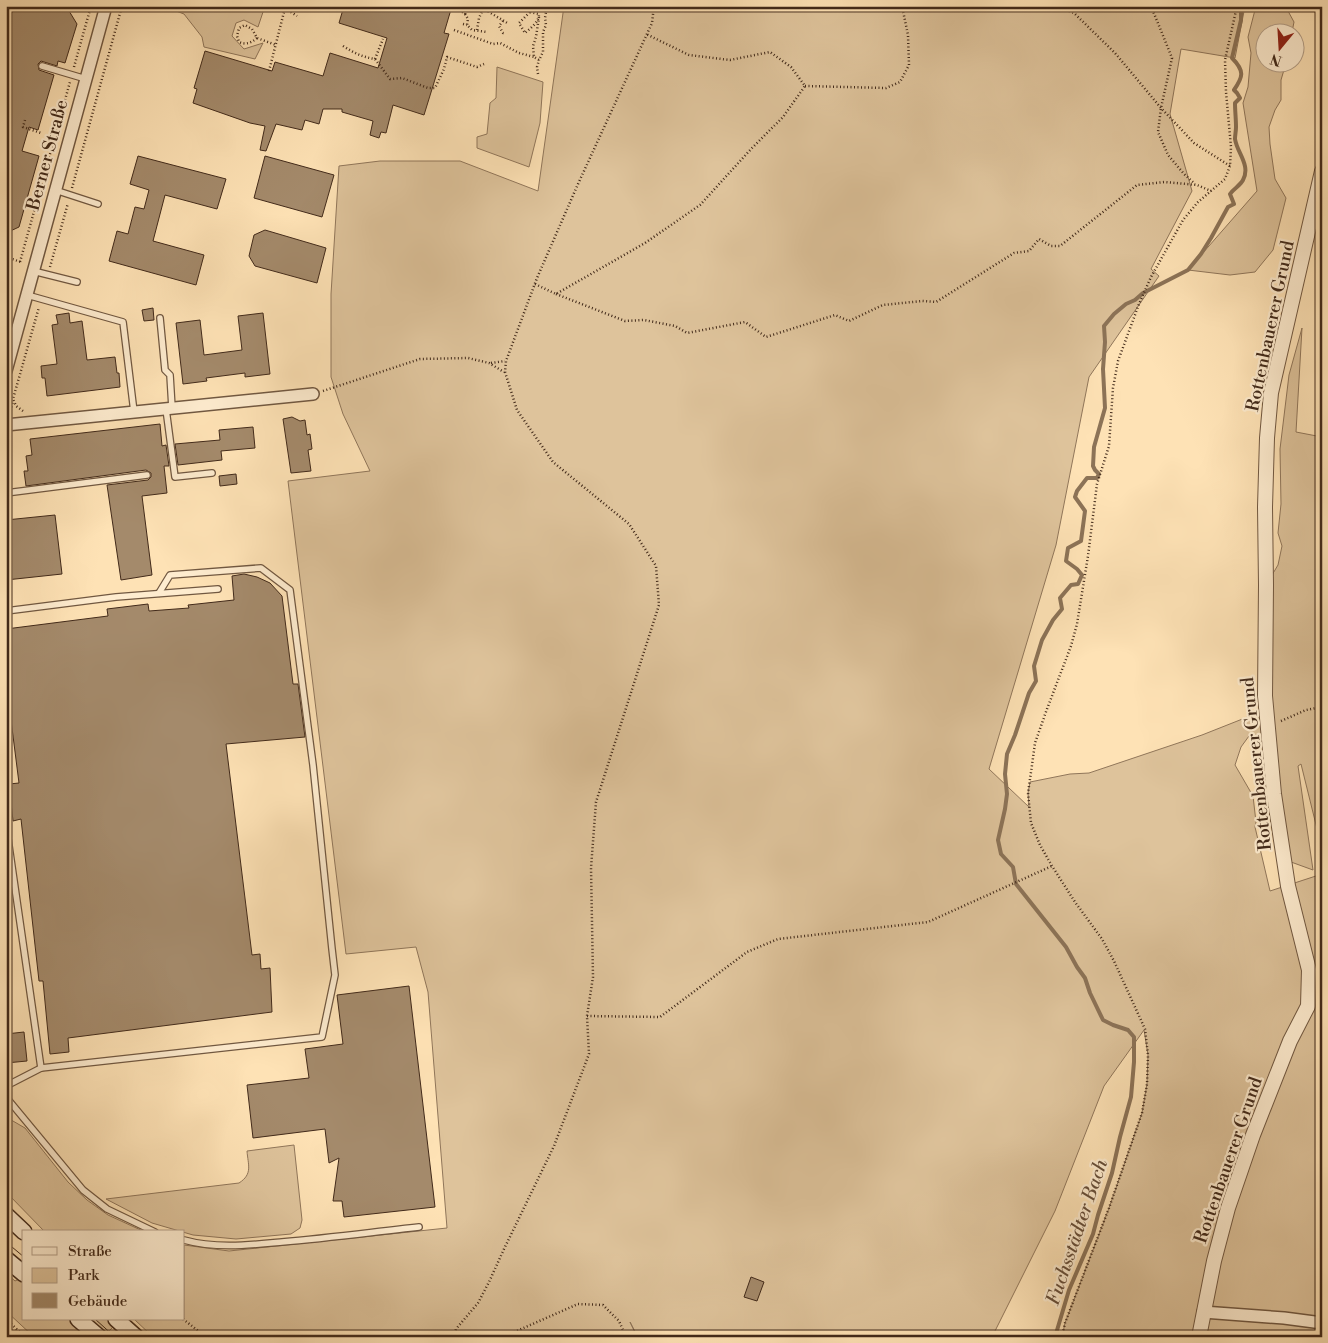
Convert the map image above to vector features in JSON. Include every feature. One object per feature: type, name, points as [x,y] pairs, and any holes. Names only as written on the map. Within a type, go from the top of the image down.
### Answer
[{"type":"main road","points":[[6,1215],[22,1230]]},
{"type":"main road","points":[[6,1259],[22,1272]]},
{"type":"main road","points":[[79,1320],[99,1337]]},
{"type":"main road","points":[[117,1320],[136,1337]]},
{"type":"street","name":"Berner Straße","points":[[6,371],[11,332],[27,294],[106,6]]},
{"type":"street","name":"Rottenbauerer Grund","points":[[1198,1337],[1214,1261],[1228,1208],[1286,1050],[1308,1006],[1309,970],[1288,886],[1274,794],[1265,696],[1265,508],[1267,438],[1271,394],[1322,171]]},
{"type":"street","points":[[6,425],[313,394]]},
{"type":"street","points":[[1203,1312],[1322,1323]]},
{"type":"lane","points":[[42,66],[86,79]]},
{"type":"lane","points":[[55,190],[98,204]]},
{"type":"lane","points":[[34,269],[48,275],[77,282]]},
{"type":"lane","points":[[27,294],[124,322],[134,412]]},
{"type":"lane","points":[[160,318],[165,370],[170,375],[169,408],[175,477],[212,473]]},
{"type":"lane","points":[[6,493],[147,475]]},
{"type":"lane","points":[[6,1086],[41,1068],[322,1038],[335,975],[314,765],[290,590],[261,568],[170,575],[159,594]]},
{"type":"lane","points":[[6,611],[116,597],[218,589]]},
{"type":"lane","points":[[6,824],[41,1068]]},
{"type":"lane","points":[[6,1097],[83,1190],[108,1209],[151,1230]]},
{"type":"lane","points":[[185,1240],[236,1246],[298,1241],[419,1226]]},
{"type":"path","points":[[20,262],[91,6]]},
{"type":"path","points":[[48,275],[122,6]]},
{"type":"path","points":[[461,6],[460,10],[465,14],[468,19],[468,25],[472,30],[487,32]]},
{"type":"path","points":[[465,14],[468,6]]},
{"type":"path","points":[[479,6],[509,24]]},
{"type":"path","points":[[535,6],[519,23],[525,33],[539,17]]},
{"type":"path","points":[[538,74],[537,67],[543,52],[543,32],[546,25],[547,6]]},
{"type":"path","points":[[454,1337],[456,1330],[478,1303],[489,1282],[554,1146],[589,1054],[587,1016],[593,977],[591,868],[596,802],[659,605],[656,566],[629,524],[553,462],[517,410],[505,372],[506,361],[535,284],[578,184],[652,23],[654,6]]},
{"type":"path","points":[[805,86],[886,88],[900,82],[909,66],[908,35],[902,6]]},
{"type":"path","points":[[1056,6],[1074,13],[1115,53],[1161,108],[1194,142],[1230,166]]},
{"type":"path","points":[[1151,6],[1172,58],[1161,108],[1158,132],[1168,155],[1184,174],[1197,185],[1211,191]]},
{"type":"path","points":[[1062,1337],[1065,1323],[1109,1208],[1142,1113],[1147,1084],[1148,1055],[1145,1029],[1114,961],[1102,939],[1075,902],[1040,845],[1031,824],[1028,793],[1035,743],[1071,646],[1077,624],[1098,484],[1109,446],[1113,388],[1118,361],[1151,277],[1183,220],[1198,202],[1225,179],[1230,166],[1231,147],[1225,60],[1237,6]]},
{"type":"path","points":[[269,71],[285,7],[297,16]]},
{"type":"path","points":[[477,30],[483,9]]},
{"type":"path","points":[[530,12],[539,14],[533,46],[534,57]]},
{"type":"path","points":[[503,21],[499,26],[503,33],[506,33]]},
{"type":"path","points":[[463,24],[468,25]]},
{"type":"path","points":[[257,38],[251,43],[244,44],[238,42],[239,28],[245,25],[252,29],[257,38],[276,45]]},
{"type":"path","points":[[454,30],[493,44],[500,43],[519,53],[539,60]]},
{"type":"path","points":[[646,34],[689,55],[730,60],[770,52],[791,67],[805,86]]},
{"type":"path","points":[[375,59],[383,38]]},
{"type":"path","points":[[343,46],[363,57],[375,59],[390,79],[402,78],[428,88],[435,88],[444,69],[447,57],[477,67],[484,64]]},
{"type":"path","points":[[556,294],[645,243],[700,205],[752,148],[783,118],[805,86]]},
{"type":"path","points":[[25,120],[23,127],[42,133]]},
{"type":"path","points":[[535,284],[625,321],[644,320],[675,326],[687,333],[745,322],[766,337],[834,315],[849,321],[883,305],[922,301],[936,302],[1014,253],[1029,251],[1039,239],[1051,246],[1060,246],[1137,184],[1165,182],[1197,185]]},
{"type":"path","points":[[6,257],[34,269]]},
{"type":"path","points":[[313,394],[420,359],[468,358],[489,363],[505,372]]},
{"type":"path","points":[[489,363],[506,361]]},
{"type":"path","points":[[1268,726],[1306,710],[1322,707]]},
{"type":"path","points":[[587,1016],[660,1017],[747,952],[778,939],[928,922],[1052,866]]},
{"type":"path","points":[[470,1337],[484,1334],[503,1337],[578,1304],[603,1305],[619,1321],[626,1337]]},
{"type":"path","points":[[6,1319],[25,1337]]},
{"type":"path","points":[[185,1320],[206,1337]]},
{"type":"green space","points":[[163,6],[265,6],[258,27],[244,20],[236,23],[232,36],[244,49],[263,43],[255,59],[204,47],[202,37],[184,14]]},
{"type":"green space","points":[[564,6],[1245,6],[1235,58],[1181,49],[1170,114],[1192,191],[1151,269],[1159,276],[1089,377],[1056,545],[989,769],[1029,807],[1028,793],[1030,782],[1070,774],[1089,773],[1266,712],[1266,585],[1278,565],[1282,546],[1278,533],[1281,504],[1280,449],[1289,375],[1302,328],[1296,432],[1322,437],[1322,849],[1301,764],[1298,766],[1313,870],[1291,862],[1269,734],[1249,736],[1241,747],[1235,765],[1253,796],[1255,827],[1270,891],[1322,874],[1322,1337],[1062,1337],[1065,1323],[1109,1208],[1142,1113],[1147,1084],[1148,1055],[1144,1030],[1104,1086],[1055,1211],[994,1333],[996,1337],[638,1337],[630,1322],[637,1337],[153,1337],[135,1320],[185,1320],[185,1245],[229,1251],[447,1228],[428,992],[416,947],[346,954],[288,481],[370,471],[343,414],[331,377],[331,294],[339,166],[380,161],[460,161],[538,191]]},
{"type":"green space","points":[[1256,6],[1291,6],[1288,11],[1294,22],[1256,22],[1256,72],[1283,72],[1281,80],[1281,100],[1269,127],[1275,179],[1286,198],[1273,250],[1255,272],[1230,275],[1188,270],[1257,191],[1243,103],[1248,87],[1251,53],[1248,37]]},
{"type":"green space","points":[[497,67],[543,82],[540,123],[529,167],[477,148],[477,137],[487,134],[490,103],[496,98]]},
{"type":"green space","points":[[6,1117],[25,1128],[68,1182],[87,1200],[108,1215],[141,1230],[43,1230],[6,1192]]},
{"type":"green space","points":[[294,1145],[302,1220],[300,1228],[291,1234],[236,1239],[193,1235],[185,1233],[185,1230],[176,1230],[152,1223],[106,1199],[239,1183],[248,1173],[247,1151]]},
{"type":"green space","points":[[6,1273],[15,1281],[19,1279],[22,1281],[22,1320],[70,1320],[90,1337],[34,1337],[6,1311]]},
{"type":"green space","points":[[89,1320],[108,1320],[114,1326],[106,1334]]},
{"type":"building","points":[[6,6],[66,6],[77,24],[65,63],[58,61],[57,66],[41,61],[38,64],[39,70],[54,75],[38,130],[29,127],[22,151],[39,156],[19,227],[6,233]]},
{"type":"building","points":[[344,6],[452,6],[444,33],[449,34],[424,115],[393,105],[386,133],[381,132],[379,138],[370,135],[373,121],[342,112],[342,109],[323,109],[319,124],[305,120],[302,130],[276,124],[266,151],[260,150],[265,126],[250,123],[193,103],[197,89],[194,88],[205,51],[272,71],[275,62],[323,76],[330,53],[378,68],[387,38],[339,23]]},
{"type":"building","points":[[138,156],[226,179],[217,209],[165,195],[153,241],[204,255],[196,285],[109,261],[117,231],[128,234],[135,207],[144,209],[149,190],[130,184]]},
{"type":"building","points":[[265,156],[334,175],[322,217],[254,198]]},
{"type":"building","points":[[265,230],[326,248],[317,283],[255,266],[249,256],[254,235]]},
{"type":"building","points":[[153,308],[154,320],[144,321],[142,310]]},
{"type":"building","points":[[69,313],[70,323],[82,321],[87,360],[115,357],[120,387],[47,396],[45,378],[42,378],[41,366],[57,364],[52,325],[58,324],[56,315]]},
{"type":"building","points":[[263,313],[270,374],[245,377],[245,373],[206,378],[207,381],[183,384],[176,323],[200,320],[204,355],[242,350],[238,316]]},
{"type":"building","points":[[292,417],[300,421],[305,420],[307,435],[310,434],[312,449],[308,450],[311,471],[291,473],[283,419]]},
{"type":"building","points":[[160,424],[162,446],[166,445],[169,466],[164,466],[167,493],[142,496],[152,575],[121,580],[107,485],[148,480],[151,477],[151,473],[146,470],[26,486],[24,471],[28,471],[26,456],[32,455],[30,439]]},
{"type":"building","points":[[253,427],[255,448],[221,451],[222,460],[178,465],[175,444],[220,440],[219,430]]},
{"type":"building","points":[[236,474],[237,484],[220,486],[219,476]]},
{"type":"building","points":[[55,515],[62,574],[6,580],[6,520]]},
{"type":"building","points":[[244,574],[270,583],[282,596],[293,684],[298,684],[305,737],[226,744],[252,955],[260,954],[261,969],[270,968],[272,1012],[68,1038],[69,1052],[50,1054],[43,981],[39,981],[21,819],[13,821],[9,784],[19,783],[6,681],[6,629],[108,616],[107,609],[148,604],[149,611],[189,608],[188,605],[234,600],[232,576]]},
{"type":"building","points":[[409,986],[435,1207],[344,1217],[342,1201],[333,1201],[339,1158],[329,1163],[325,1129],[253,1138],[247,1085],[309,1078],[305,1049],[343,1044],[337,995]]},
{"type":"building","points":[[24,1032],[27,1061],[6,1063],[6,1034]]},
{"type":"building","points":[[751,1277],[764,1282],[757,1301],[744,1297]]},
{"type":"waterway","name":"Fuchsstädter Bach","points":[[1055,1337],[1069,1290],[1093,1234],[1112,1173],[1131,1097],[1134,1037],[1128,1030],[1103,1020],[1085,978],[1066,947],[1016,884],[1013,867],[1001,854],[998,840],[1007,794],[1005,774],[1007,754],[1029,693],[1036,681],[1034,666],[1042,640],[1053,620],[1062,609],[1060,598],[1071,585],[1078,584],[1082,575],[1066,561],[1068,548],[1081,541],[1085,511],[1075,497],[1077,491],[1087,478],[1097,478],[1099,474],[1093,466],[1094,447],[1105,408],[1103,369],[1104,326],[1126,304],[1188,270],[1201,254],[1228,207],[1234,204],[1230,194],[1242,182],[1245,175],[1245,164],[1235,139],[1235,103],[1240,98],[1234,90],[1241,78],[1241,70],[1232,58],[1241,20],[1242,6]]},
{"type":"tram line","points":[[6,1242],[22,1255]]},
{"type":"tram line","points":[[96,1320],[115,1337]]}]
